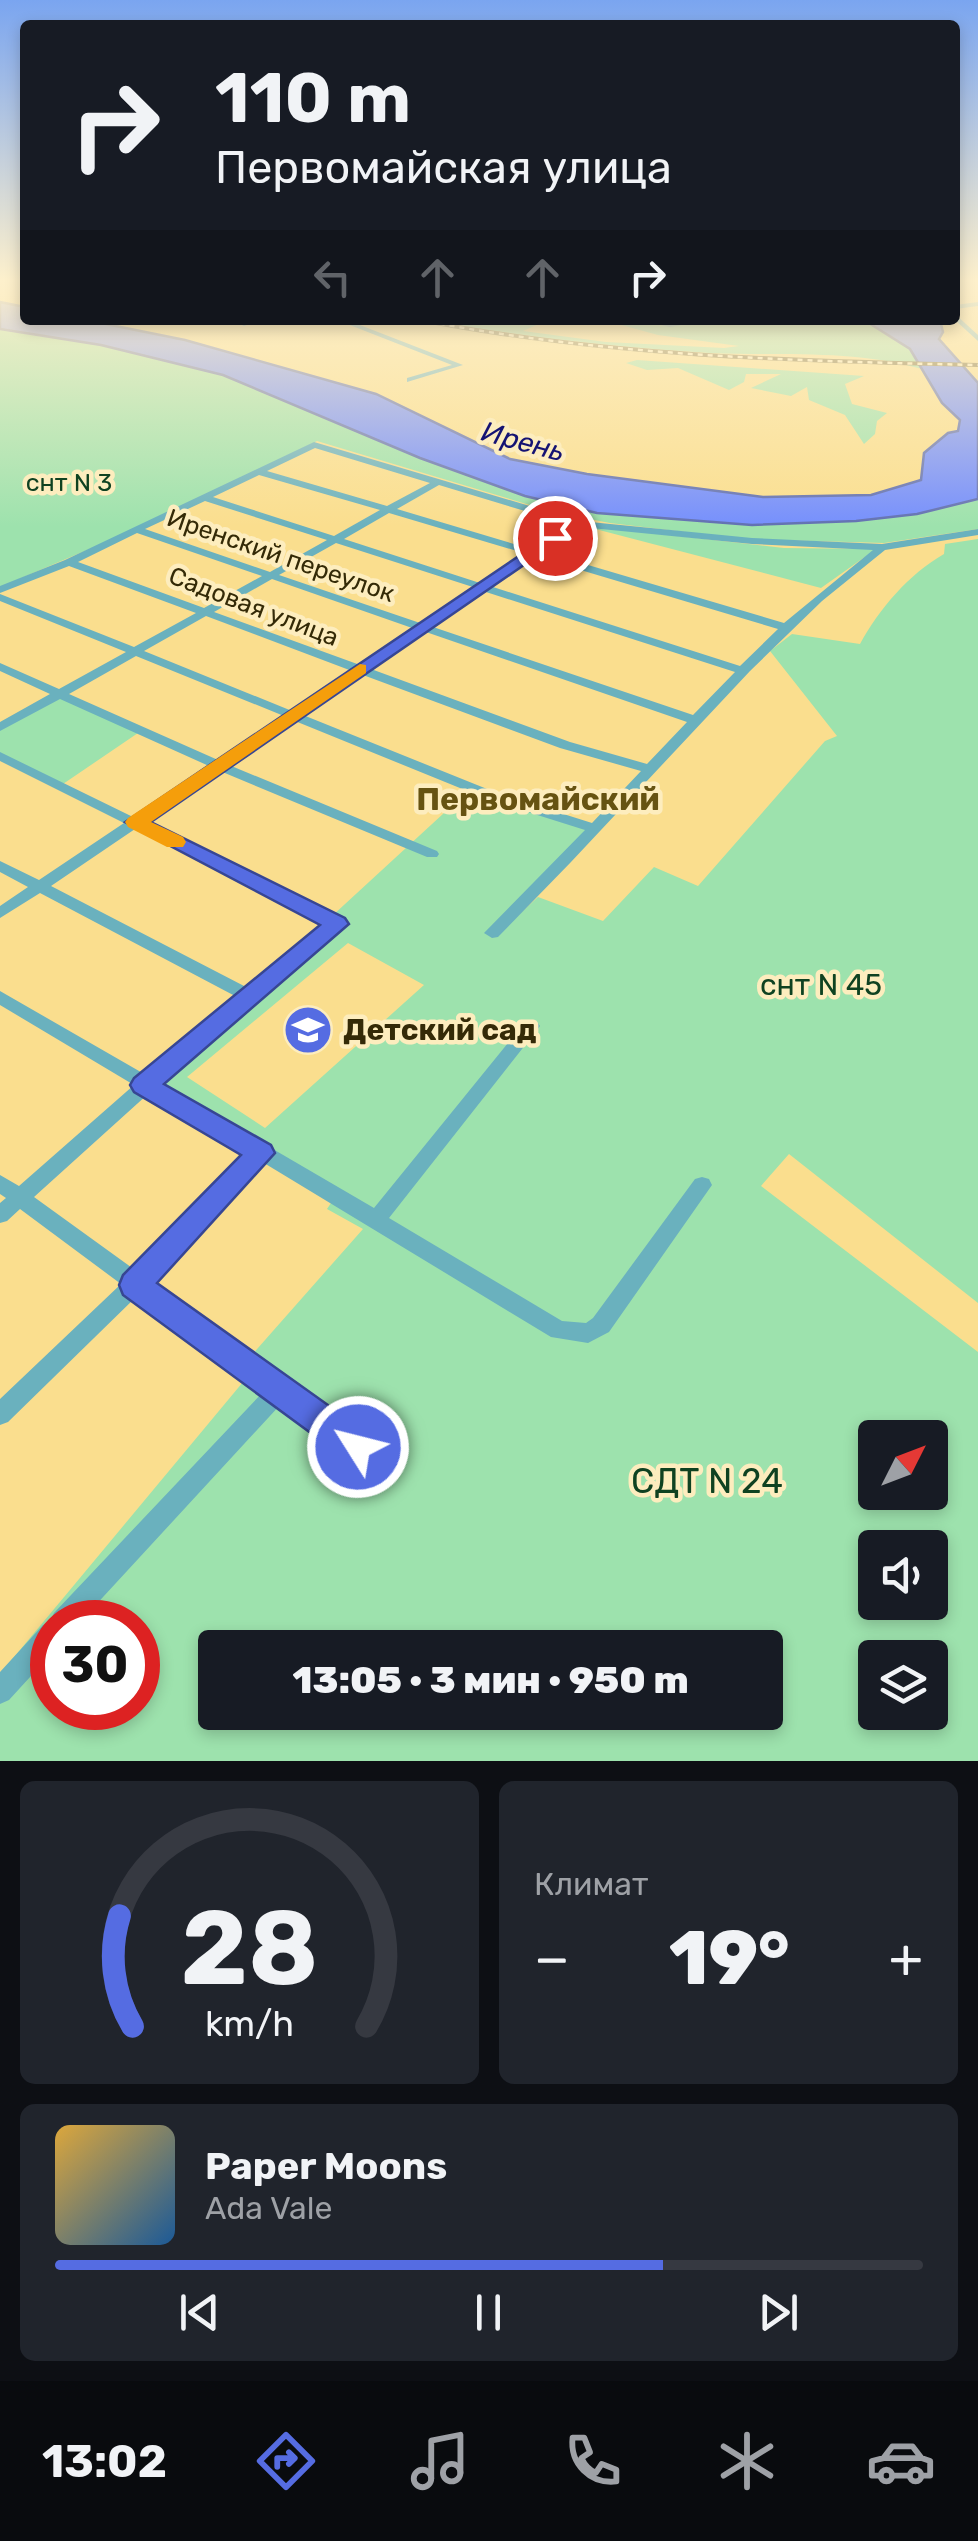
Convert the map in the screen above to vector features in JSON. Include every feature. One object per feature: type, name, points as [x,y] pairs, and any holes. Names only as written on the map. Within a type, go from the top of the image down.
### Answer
[{"type":"street","points":[[410,380],[459,365],[455,362]]},
{"type":"street","points":[[0,593],[314,445],[579,524],[752,541],[882,547],[978,532]]},
{"type":"street","points":[[257,471],[786,627]]},
{"type":"street","points":[[0,727],[438,482]]},
{"type":"street","points":[[206,498],[743,671]]},
{"type":"street","points":[[0,913],[579,524]]},
{"type":"street","name":"Иренский переулок","points":[[137,530],[694,720]]},
{"type":"street","points":[[492,933],[786,627],[882,547]]},
{"type":"street","name":"Садовая улица","points":[[70,562],[565,745],[649,769]]},
{"type":"street","points":[[0,593],[492,796],[594,828]]},
{"type":"street","points":[[0,668],[219,766],[432,854]]},
{"type":"street","points":[[0,756],[337,924],[247,995],[0,1215]]},
{"type":"street","points":[[0,866],[247,995]]},
{"type":"street","points":[[0,997],[559,1330],[588,1333],[601,1324],[702,1185]]},
{"type":"street","points":[[376,1220],[531,1026]]},
{"type":"street","points":[[0,1414],[134,1285],[261,1153]]},
{"type":"street","points":[[0,1183],[358,1447]]},
{"type":"street","points":[[83,1600],[279,1390]]},
{"type":"street","points":[[0,1690],[30,1658]]},
{"type":"green space","name":"снт N 3","points":[[0,362],[171,362],[223,375],[420,458],[525,496],[752,525],[917,514],[978,499],[978,529],[884,543],[744,539],[553,512],[317,441],[134,530],[0,587]]},
{"type":"green space","points":[[668,362],[864,376],[845,384],[852,404],[887,413],[877,421],[875,434],[864,444],[845,415],[809,400],[807,387],[791,396],[751,388],[781,374],[746,374],[744,382],[729,390],[678,368],[647,370],[626,363]]},
{"type":"green space","points":[[892,362],[918,362],[922,369]]},
{"type":"green space","points":[[580,525],[784,548],[876,549],[821,588]]},
{"type":"green space","points":[[978,539],[978,1303],[789,1154],[761,1186],[978,1352],[978,1761],[0,1761],[0,1674],[30,1638],[30,1730],[160,1730],[160,1600],[62,1600],[248,1376],[250,1357],[363,1229],[327,1209],[333,1200],[147,1087],[345,923],[332,916],[469,790],[589,829],[496,936],[538,897],[603,921],[654,867],[698,886],[825,741],[837,736],[770,651],[792,634],[860,644],[896,593],[944,554],[945,544]],"holes":[[[348,943],[424,985],[265,1128],[187,1077]]]},
{"type":"green space","points":[[58,695],[138,733],[63,784],[0,753],[0,730]]},
{"type":"water","points":[[171,362],[263,362],[376,394],[510,459],[587,474],[763,497],[871,495],[921,480],[924,453],[948,433],[958,431],[960,420],[942,403],[918,362],[960,362],[978,383],[978,499],[917,514],[752,525],[597,513],[525,496],[420,458],[223,375]]},
{"type":"railway","points":[[893,362],[978,365]]},
{"type":"slow traffic","points":[[175,842],[136,822],[360,669]]},
{"type":"place","name":"Детский сад","points":[[308,1030]]},
{"type":"district","name":"Первомайский","points":[[538,799]]},
{"type":"route","points":[[358,1447],[134,1285],[261,1153],[144,1085],[247,995],[337,924],[136,822],[555,538]]},
{"type":"water label","name":"Ирень","points":[[523,441]]},
{"type":"park label","name":"снт N 45","points":[[821,985]]},
{"type":"park label","name":"СДТ N 24","points":[[707,1481]]}]
